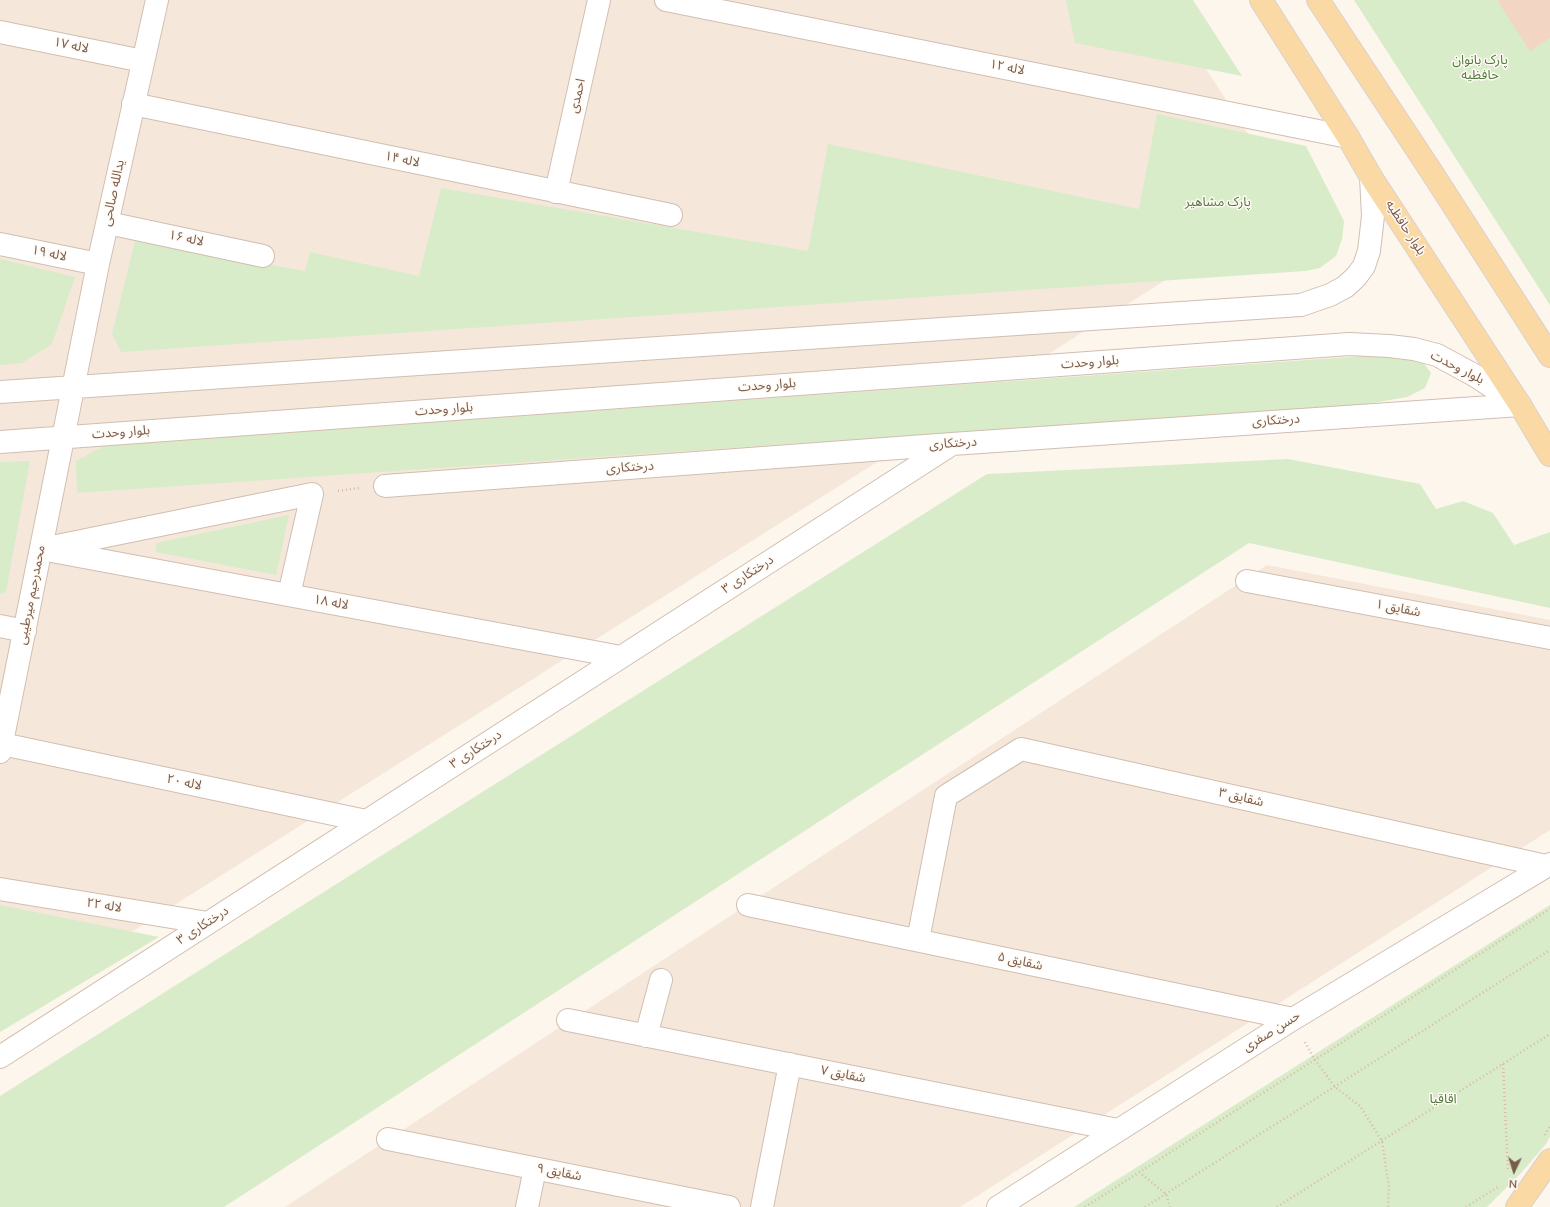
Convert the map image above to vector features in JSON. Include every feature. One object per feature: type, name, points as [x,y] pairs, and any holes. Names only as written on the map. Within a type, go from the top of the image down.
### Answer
[{"type":"main road","name":"بلوار حافظیه","points":[[1261,0],[1348,136],[1371,177],[1520,405],[1550,455]]},
{"type":"main road","points":[[1318,0],[1432,171],[1550,356]]},
{"type":"main road","points":[[1517,1207],[1550,1160]]},
{"type":"street","name":"یدالله صالحی","points":[[74,387],[98,264],[142,61],[157,0]]},
{"type":"street","name":"احمدی","points":[[556,192],[599,0]]},
{"type":"street","name":"لاله ۱۲","points":[[666,0],[1348,136]]},
{"type":"street","name":"لاله ۱۷","points":[[0,32],[142,61]]},
{"type":"street","name":"لاله ۱۴","points":[[133,104],[671,215]]},
{"type":"street","points":[[0,392],[1301,305],[1330,295],[1345,287],[1356,277],[1364,266],[1369,251],[1373,216],[1371,177]]},
{"type":"street","name":"لاله ۱۶","points":[[108,223],[263,256]]},
{"type":"street","name":"لاله ۱۹","points":[[0,244],[98,264]]},
{"type":"street","name":"بلوار وحدت","points":[[0,442],[1349,344],[1414,349],[1437,355],[1474,375],[1520,405]]},
{"type":"street","name":"محمدرحیم میرطیبی","points":[[1,748],[74,387]]},
{"type":"street","name":"درختکاری","points":[[386,486],[952,444],[1520,405]]},
{"type":"street","name":"درختکاری ۳","points":[[0,1057],[952,444]]},
{"type":"street","points":[[41,549],[312,494],[289,595]]},
{"type":"street","name":"لاله ۱۸","points":[[41,549],[621,657]]},
{"type":"street","name":"شقایق ۱","points":[[1247,581],[1550,638]]},
{"type":"street","points":[[0,626],[25,631]]},
{"type":"street","name":"لاله ۲۰","points":[[1,748],[366,821]]},
{"type":"street","name":"شقایق ۳","points":[[918,940],[946,796],[1021,749],[1548,865]]},
{"type":"street","name":"حسن صفری","points":[[998,1207],[1293,1019],[1548,865]]},
{"type":"street","name":"لاله ۲۲","points":[[0,889],[208,923]]},
{"type":"street","name":"شقایق ۵","points":[[748,905],[1293,1019]]},
{"type":"street","points":[[646,1036],[660,980]]},
{"type":"street","name":"شقایق ۷","points":[[568,1020],[1118,1130]]},
{"type":"street","points":[[762,1207],[790,1064]]},
{"type":"street","name":"شقایق ۹","points":[[388,1139],[729,1207]]},
{"type":"street","points":[[527,1207],[535,1169]]},
{"type":"path","points":[[312,494],[386,486]]},
{"type":"path","points":[[1085,1207],[1550,910]]},
{"type":"path","points":[[1145,1207],[1550,950]]},
{"type":"path","points":[[1293,1019],[1315,1060],[1335,1087],[1360,1106],[1382,1141],[1389,1188],[1388,1207]]},
{"type":"path","points":[[1277,1207],[1550,1034]]},
{"type":"path","points":[[1503,1064],[1508,1177]]},
{"type":"path","points":[[1139,1172],[1166,1194],[1170,1207]]},
{"type":"path","points":[[1466,1207],[1500,1185]]},
{"type":"shaded area","points":[[0,0],[1162,0],[1291,201],[0,1015]]},
{"type":"shaded area","points":[[1267,565],[1550,620],[1550,830],[960,1207],[285,1207]]},
{"type":"green space","points":[[1066,0],[1193,0],[1242,76],[1075,43]]},
{"type":"green space","name":"پارک بانوان حافظیه","points":[[1354,0],[1550,0],[1550,305]]},
{"type":"green space","name":"پارک مشاهیر","points":[[1157,114],[1306,146],[1344,221],[1342,239],[1336,256],[1320,268],[1305,271],[121,352],[112,334],[135,241],[305,271],[310,252],[419,276],[441,188],[808,251],[828,144],[1139,209]]},
{"type":"green space","points":[[0,259],[75,277],[52,344],[22,363],[0,365]]},
{"type":"green space","points":[[1362,356],[1390,357],[1422,361],[1431,373],[1425,388],[1407,397],[1367,404],[77,493],[76,461],[104,446]]},
{"type":"green space","points":[[1288,459],[1420,484],[1436,509],[1463,501],[1493,513],[1514,545],[1550,532],[1550,608],[1249,543],[224,1207],[0,1207],[0,1096],[987,474]]},
{"type":"green space","points":[[30,461],[6,592],[0,594],[0,462]]},
{"type":"green space","points":[[289,515],[276,575],[156,552],[156,543]]},
{"type":"green space","points":[[0,905],[159,937],[0,1032]]},
{"type":"green space","name":"اقاقیا","points":[[1550,905],[1550,1137],[1546,1144],[1521,1173],[1487,1207],[1074,1207]]},
{"type":"building","points":[[1497,0],[1550,0],[1550,38],[1530,51]]}]
